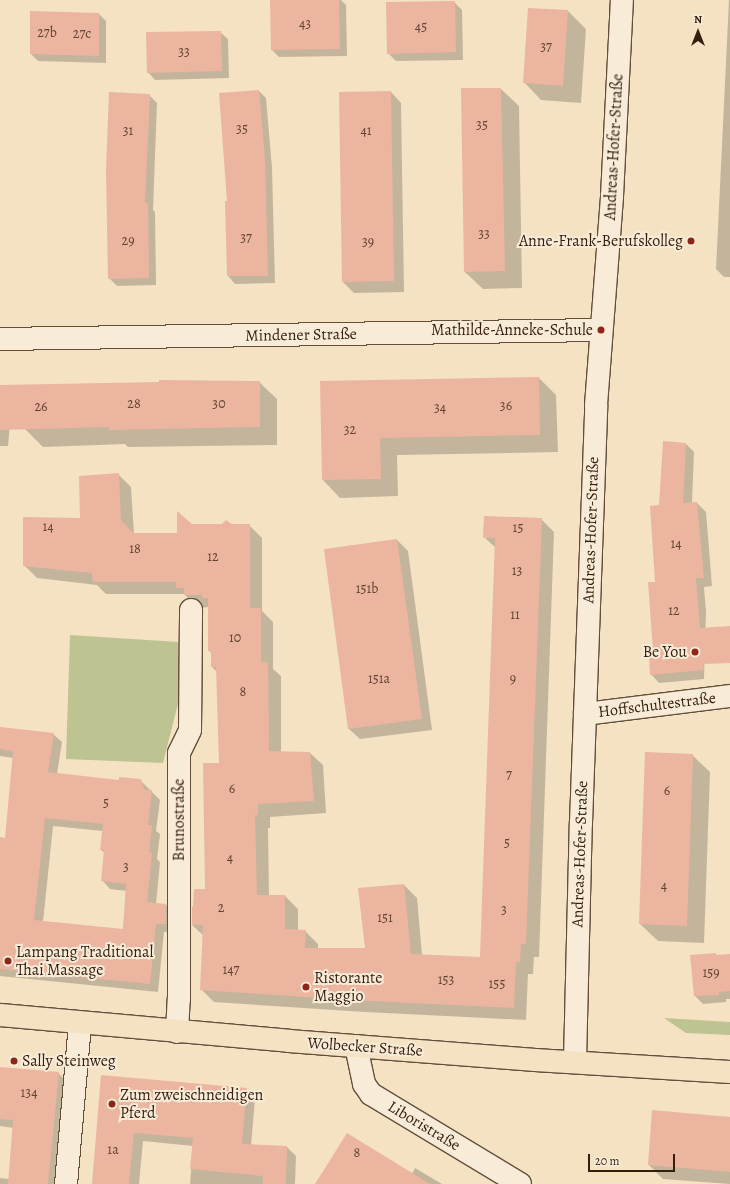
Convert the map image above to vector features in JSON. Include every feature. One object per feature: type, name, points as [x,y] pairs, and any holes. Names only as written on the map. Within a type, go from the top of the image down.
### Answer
[{"type":"main road","name":"Wolbecker Straße","points":[[0,1015],[177,1032],[356,1046],[730,1072]]},
{"type":"street","name":"Andreas-Hofer-Straße","points":[[575,1062],[575,993],[596,405],[612,196],[622,0]]},
{"type":"street","name":"Mindener Straße","points":[[0,339],[602,330]]},
{"type":"street","name":"Brunostraße","points":[[177,1032],[179,999],[179,753],[190,730],[191,610]]},
{"type":"street","name":"Hoffschultestraße","points":[[585,714],[730,696]]},
{"type":"street","points":[[66,1184],[80,1023]]},
{"type":"street","name":"Liboristraße","points":[[356,1046],[364,1084],[371,1094],[520,1184]]},
{"type":"green space","points":[[70,635],[178,642],[179,700],[163,763],[66,759]]},
{"type":"green space","points":[[664,1018],[730,1022],[730,1035],[686,1033]]},
{"type":"building","points":[[270,0],[339,0],[340,49],[271,50]]},
{"type":"building","points":[[455,1],[456,52],[387,54],[386,2]]},
{"type":"building","points":[[528,8],[568,10],[563,86],[523,83]]},
{"type":"building","points":[[30,11],[99,13],[99,56],[30,54]]},
{"type":"building","points":[[221,31],[222,71],[147,73],[146,32]]},
{"type":"building","points":[[461,88],[501,88],[505,271],[464,272]]},
{"type":"building","points":[[259,90],[265,159],[268,276],[227,276],[225,201],[227,201],[219,93]]},
{"type":"building","points":[[391,91],[394,281],[342,282],[339,92]]},
{"type":"building","points":[[109,92],[150,94],[145,203],[148,203],[149,278],[108,279],[106,170]]},
{"type":"building","points":[[539,377],[540,435],[380,438],[381,479],[322,480],[320,381]]},
{"type":"building","points":[[159,380],[260,381],[260,427],[109,430],[109,427],[0,430],[0,385],[159,382]]},
{"type":"building","points":[[663,441],[686,443],[683,503],[697,502],[704,578],[696,578],[700,628],[730,626],[730,663],[703,664],[704,670],[650,675],[649,655],[653,651],[648,582],[655,582],[650,506],[659,505]]},
{"type":"building","points":[[119,473],[121,520],[133,533],[177,533],[177,511],[192,524],[222,524],[226,520],[232,524],[250,524],[250,608],[261,608],[261,662],[268,662],[269,751],[310,752],[314,801],[258,804],[258,815],[255,815],[257,895],[285,895],[285,929],[306,930],[305,948],[365,948],[358,888],[404,884],[411,954],[480,957],[495,538],[483,538],[484,516],[542,518],[526,944],[521,944],[520,962],[516,962],[514,1008],[351,1000],[200,990],[203,925],[192,925],[192,906],[193,907],[194,889],[205,889],[203,763],[219,763],[216,667],[211,667],[211,651],[208,651],[208,598],[202,598],[202,595],[184,595],[184,588],[176,588],[176,582],[93,582],[92,573],[23,566],[23,517],[80,518],[79,476]]},
{"type":"building","points":[[397,539],[422,719],[348,729],[324,549]]},
{"type":"building","points":[[0,727],[54,733],[48,772],[119,780],[119,777],[141,779],[145,790],[152,790],[148,825],[152,825],[149,852],[152,853],[147,902],[166,904],[166,924],[156,924],[150,984],[0,969],[0,837],[5,838],[13,751],[0,749]],"holes":[[[45,818],[103,824],[100,850],[104,850],[101,881],[126,884],[123,929],[34,920]]]},
{"type":"building","points":[[645,752],[693,754],[687,926],[639,924]]},
{"type":"building","points":[[716,953],[716,955],[730,954],[730,991],[719,992],[719,995],[694,996],[690,955]]},
{"type":"building","points":[[0,1067],[59,1072],[48,1184],[8,1184],[13,1120],[0,1119]]},
{"type":"building","points":[[101,1075],[247,1088],[242,1144],[287,1146],[286,1184],[263,1184],[263,1176],[190,1169],[193,1138],[134,1133],[129,1184],[92,1184]]},
{"type":"building","points":[[652,1110],[730,1117],[730,1172],[648,1165]]},
{"type":"building","points":[[347,1133],[430,1184],[315,1184]]},
{"type":"place","name":"Anne-Frank-Berufskolleg","points":[[691,241]]},
{"type":"place","name":"Mathilde-Anneke-Schule","points":[[601,330]]},
{"type":"place","name":"Be You","points":[[695,652]]},
{"type":"place","name":"Lampang Traditional Thai Massage","points":[[8,961]]},
{"type":"place","name":"Ristorante Maggio","points":[[306,987]]},
{"type":"place","name":"Sally Steinweg","points":[[14,1061]]},
{"type":"place","name":"Zum zweischneidigen Pferd","points":[[112,1104]]}]
